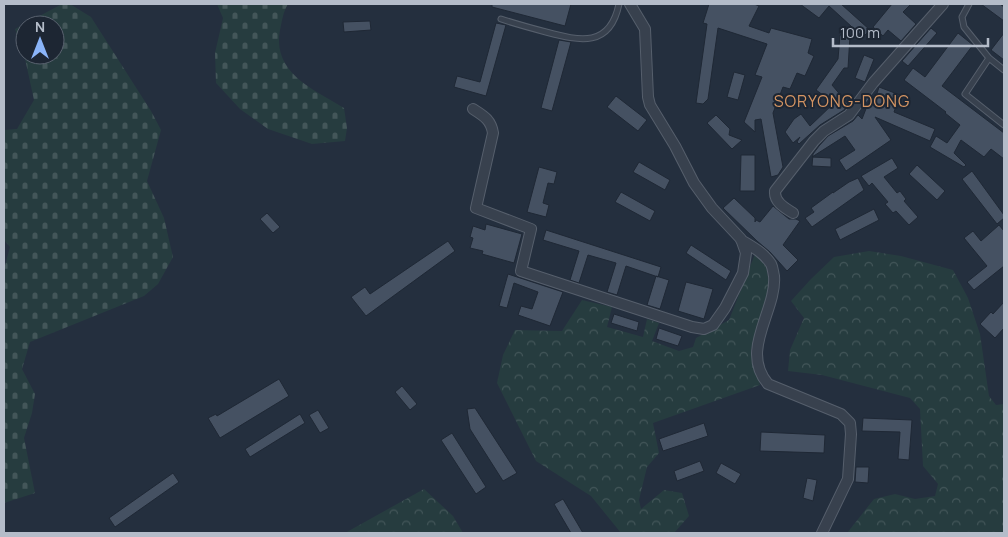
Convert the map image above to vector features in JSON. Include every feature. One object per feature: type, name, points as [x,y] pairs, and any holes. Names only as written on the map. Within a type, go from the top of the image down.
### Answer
[{"type":"street","points":[[630,4],[645,29],[650,105],[694,182],[712,208],[742,240],[758,250],[773,266],[774,284],[758,342],[758,360],[762,377],[768,384],[841,414],[850,424],[848,479],[822,533]]},
{"type":"street","points":[[793,214],[780,204],[774,196],[775,191],[814,141],[824,131],[849,115],[873,83],[943,4]]},
{"type":"street","points":[[473,109],[491,124],[493,133],[476,208],[531,229],[520,271],[673,321],[704,329],[713,325],[725,308],[743,273],[746,254],[742,240]]},
{"type":"lane","points":[[501,19],[573,40],[589,40],[602,34],[611,25],[619,4]]},
{"type":"lane","points":[[969,4],[962,17],[964,27],[989,58],[1004,70]]},
{"type":"lane","points":[[989,58],[965,94],[1004,125]]},
{"type":"green space","points":[[62,4],[70,4],[91,17],[151,111],[161,130],[147,181],[164,218],[173,257],[158,284],[144,296],[30,342],[22,369],[35,394],[32,413],[24,438],[35,493],[4,503],[4,269],[10,247],[4,240],[4,130],[17,129],[34,100],[26,65],[65,65],[65,15],[41,15]]},
{"type":"green space","points":[[217,4],[288,4],[280,30],[279,45],[282,58],[297,78],[344,108],[347,128],[345,141],[312,144],[268,129],[240,109],[216,83],[215,53],[223,18]]},
{"type":"green space","points":[[869,251],[901,256],[953,270],[968,298],[980,334],[989,396],[996,405],[1004,404],[1004,533],[847,533],[874,499],[895,494],[915,499],[935,496],[938,484],[923,466],[920,409],[910,398],[822,375],[788,371],[790,350],[804,318],[791,301],[834,257]]},
{"type":"green space","points":[[755,254],[766,265],[769,282],[767,299],[751,350],[760,385],[653,423],[659,453],[647,467],[639,500],[641,509],[664,490],[682,493],[689,516],[674,533],[621,533],[591,496],[536,461],[497,383],[503,355],[515,330],[562,331],[582,300],[612,307],[607,327],[643,337],[647,319],[659,323],[652,341],[679,351],[693,347],[696,338],[729,320]]},
{"type":"green space","points":[[424,489],[453,516],[463,533],[345,533]]},
{"type":"building","points":[[492,4],[571,4],[565,26],[492,7]]},
{"type":"building","points":[[709,4],[754,4],[759,6],[749,26],[769,33],[771,28],[812,39],[808,53],[814,56],[805,76],[797,73],[790,89],[783,87],[773,113],[783,167],[778,175],[771,177],[761,119],[755,120],[755,132],[744,122],[762,77],[755,75],[767,44],[718,28],[708,99],[703,104],[696,103],[707,24],[703,23]]},
{"type":"building","points":[[800,4],[841,4],[870,30],[863,37],[829,6],[819,18]]},
{"type":"building","points":[[892,4],[911,4],[903,12],[916,24],[901,41],[888,30],[883,36],[873,27]]},
{"type":"building","points":[[981,4],[1000,4],[1004,7],[1004,21]]},
{"type":"building","points":[[370,21],[371,30],[344,32],[343,22]]},
{"type":"building","points":[[496,23],[506,25],[486,96],[454,87],[457,76],[480,82]]},
{"type":"building","points":[[931,28],[937,33],[908,66],[902,61]]},
{"type":"building","points":[[958,33],[973,45],[942,86],[1004,133],[1004,159],[991,149],[984,157],[961,140],[954,153],[966,165],[964,167],[930,147],[936,136],[947,143],[960,125],[904,80],[913,68],[925,77]]},
{"type":"building","points":[[1004,33],[1004,60],[991,50]]},
{"type":"building","points":[[840,35],[850,36],[848,68],[844,68],[832,85],[848,104],[844,110],[820,125],[799,144],[797,142],[800,137],[793,143],[785,132],[794,119],[801,114],[810,126],[834,103],[816,90],[838,59]]},
{"type":"building","points":[[559,40],[571,42],[552,111],[541,108]]},
{"type":"building","points":[[864,55],[874,59],[865,82],[855,78]]},
{"type":"building","points":[[734,72],[745,75],[738,100],[727,97]]},
{"type":"building","points":[[879,87],[900,95],[894,112],[935,129],[930,141],[875,117],[891,140],[846,171],[839,160],[855,150],[845,136],[813,156],[828,136],[853,121],[858,115],[862,119],[869,101],[874,103]]},
{"type":"building","points":[[616,96],[647,120],[638,131],[607,107]]},
{"type":"building","points":[[716,115],[730,129],[729,135],[742,140],[732,149],[707,123]]},
{"type":"building","points":[[741,155],[755,155],[755,191],[740,191]]},
{"type":"building","points":[[813,157],[831,158],[831,167],[812,166]]},
{"type":"building","points":[[892,158],[898,168],[884,177],[897,193],[900,191],[906,199],[904,201],[918,217],[909,225],[896,211],[893,213],[885,204],[888,202],[872,183],[869,186],[861,176]]},
{"type":"building","points":[[639,162],[670,180],[665,190],[633,172]]},
{"type":"building","points":[[917,165],[945,191],[937,200],[909,174]]},
{"type":"building","points":[[539,167],[557,172],[554,184],[548,183],[543,203],[549,205],[546,217],[527,212]]},
{"type":"building","points":[[972,171],[1004,215],[1004,218],[997,224],[962,179]]},
{"type":"building","points":[[858,178],[864,190],[812,227],[805,218],[814,212],[811,208],[833,192]]},
{"type":"building","points":[[621,192],[655,211],[650,221],[615,202]]},
{"type":"building","points":[[734,198],[755,218],[755,222],[756,220],[760,222],[773,206],[789,219],[800,221],[783,245],[798,260],[787,271],[770,252],[723,208]]},
{"type":"building","points":[[874,209],[879,220],[840,240],[835,229]]},
{"type":"building","points":[[267,213],[280,227],[273,233],[260,219]]},
{"type":"building","points":[[486,224],[522,234],[514,263],[482,254],[483,251],[470,248],[473,238],[470,237],[473,226],[485,230]]},
{"type":"building","points":[[999,225],[1004,231],[1004,266],[974,290],[967,282],[987,266],[964,238],[973,231],[981,241]]},
{"type":"building","points":[[546,230],[661,267],[658,277],[626,266],[617,295],[607,292],[616,263],[588,255],[579,283],[570,280],[579,251],[543,240]]},
{"type":"building","points":[[448,241],[455,251],[366,316],[351,297],[365,287],[370,294]]},
{"type":"building","points":[[691,245],[731,271],[726,280],[686,253]]},
{"type":"building","points":[[508,274],[563,292],[550,326],[518,315],[521,306],[532,309],[538,292],[514,283],[507,308],[499,306]]},
{"type":"building","points":[[656,276],[669,280],[660,309],[647,305]]},
{"type":"building","points":[[686,282],[713,289],[704,319],[678,311]]},
{"type":"building","points":[[1004,302],[1004,328],[995,338],[980,324]]},
{"type":"building","points":[[614,314],[639,322],[637,331],[611,323]]},
{"type":"building","points":[[659,328],[682,336],[678,346],[656,339]]},
{"type":"building","points":[[279,379],[289,396],[220,438],[208,418],[216,414],[217,416]]},
{"type":"building","points":[[402,386],[417,404],[410,410],[395,392]]},
{"type":"building","points":[[475,408],[517,473],[503,481],[470,429],[467,409]]},
{"type":"building","points":[[318,410],[329,428],[320,433],[309,415]]},
{"type":"building","points":[[300,414],[305,423],[250,457],[245,449]]},
{"type":"building","points":[[863,418],[912,420],[909,460],[898,459],[900,432],[862,431]]},
{"type":"building","points":[[704,423],[708,436],[663,451],[659,439]]},
{"type":"building","points":[[761,432],[825,435],[824,453],[760,451]]},
{"type":"building","points":[[452,433],[486,487],[476,494],[441,440]]},
{"type":"building","points":[[700,461],[704,471],[677,481],[674,471]]},
{"type":"building","points":[[721,463],[741,474],[735,484],[716,473]]},
{"type":"building","points":[[856,467],[869,467],[868,483],[855,482]]},
{"type":"building","points":[[173,473],[179,482],[115,527],[109,518]]},
{"type":"building","points":[[807,478],[817,480],[813,501],[803,498]]},
{"type":"building","points":[[563,499],[583,533],[571,533],[554,504]]},
{"type":"district","name":"SORYONG-DONG","points":[[842,101]]}]
